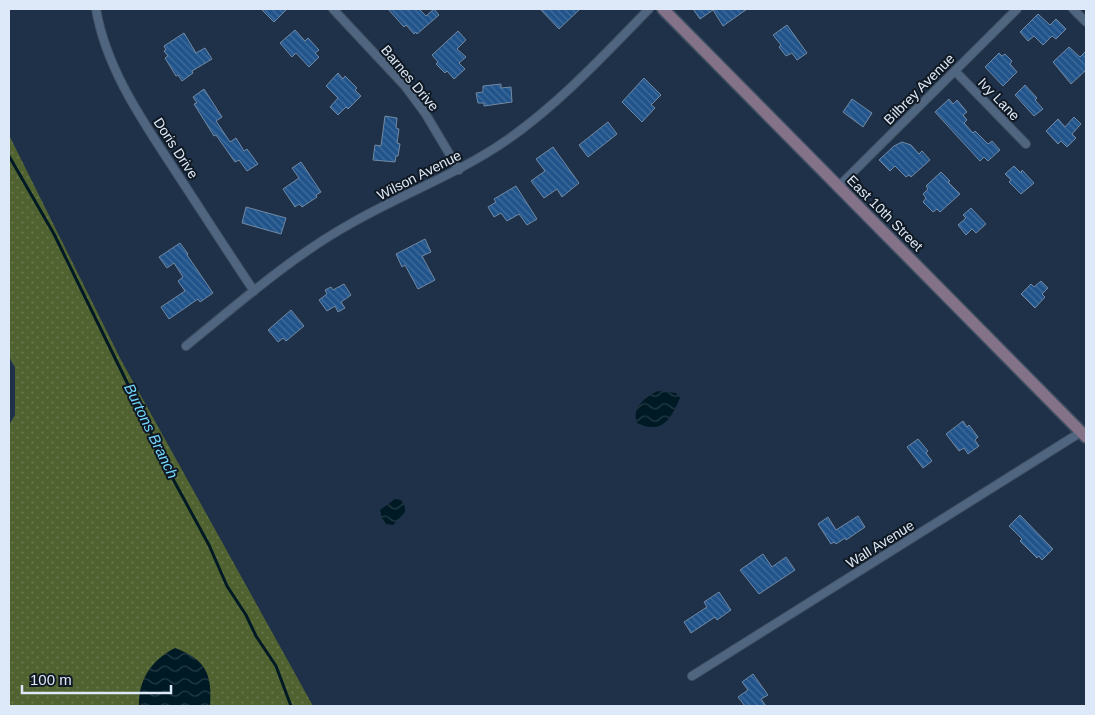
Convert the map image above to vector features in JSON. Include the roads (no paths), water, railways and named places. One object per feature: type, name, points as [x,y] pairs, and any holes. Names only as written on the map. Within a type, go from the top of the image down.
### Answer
[{"type":"main road","name":"East 10th Street","points":[[663,9],[1085,435]]},
{"type":"street","name":"Doris Drive","points":[[96,9],[98,22],[116,71],[139,114],[254,291]]},
{"type":"street","name":"Barnes Drive","points":[[333,9],[405,86],[426,113],[459,170]]},
{"type":"street","name":"Wilson Avenue","points":[[186,346],[302,254],[350,224],[459,170],[507,140],[572,87],[649,9]]},
{"type":"street","name":"Bilbrey Avenue","points":[[838,187],[1017,9]]},
{"type":"street","points":[[1073,9],[1086,22]]},
{"type":"street","name":"Ivy Lane","points":[[955,71],[1026,144]]},
{"type":"street","name":"Wall Avenue","points":[[692,676],[1085,435]]},
{"type":"water","points":[[658,391],[676,393],[680,398],[673,412],[659,426],[653,427],[637,423],[636,413],[640,404],[648,396]]},
{"type":"water","points":[[395,499],[401,500],[405,507],[405,512],[393,525],[386,524],[380,510]]},
{"type":"water","points":[[175,648],[201,663],[210,686],[210,706],[139,706],[141,687],[148,671],[160,658]]},
{"type":"waterway","name":"Burtons Branch","points":[[9,156],[54,234],[146,421],[161,457],[209,545],[227,586],[276,666],[291,706]]}]
